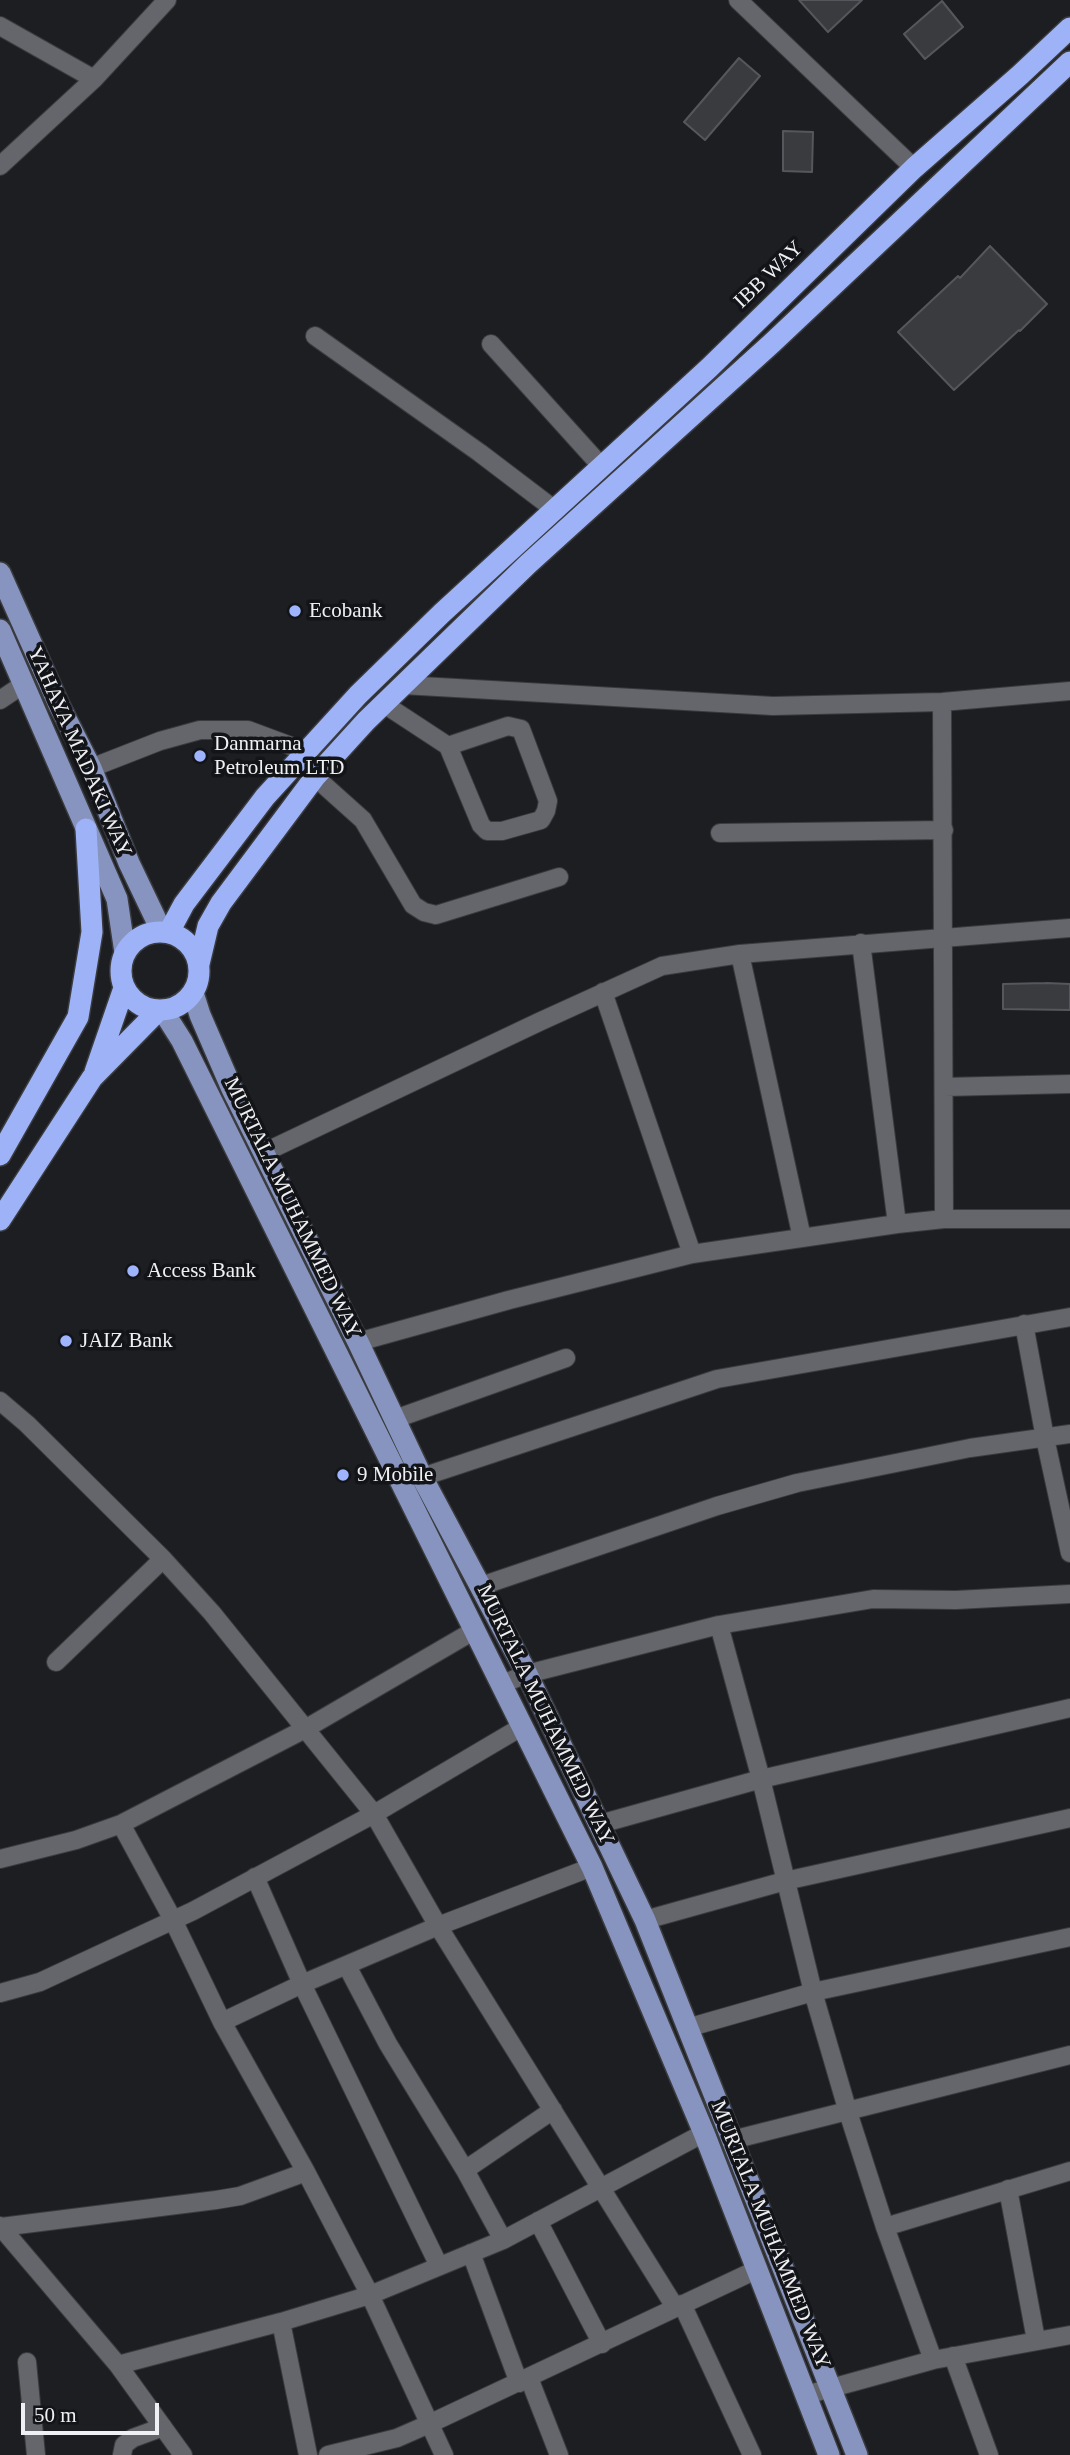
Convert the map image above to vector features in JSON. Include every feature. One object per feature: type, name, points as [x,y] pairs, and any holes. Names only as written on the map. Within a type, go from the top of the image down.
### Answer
[{"type":"highway","name":"IBB WAY","points":[[165,931],[265,797],[358,695],[442,613],[709,368],[914,168],[1070,28]]},
{"type":"highway","points":[[0,1220],[92,1078],[161,1011],[185,1002],[193,993],[199,979],[199,964],[208,926],[221,903],[314,777],[448,640],[528,564],[772,343],[1070,62]]},
{"type":"highway","points":[[1020,75],[1035,94]]},
{"type":"highway","points":[[0,1155],[78,1017],[92,932],[86,829]]},
{"type":"highway","points":[[161,1011],[144,1008],[133,1000],[124,988],[121,975],[125,953],[132,942],[144,934],[165,931],[190,945],[199,964]]},
{"type":"highway","points":[[92,1078],[124,988]]},
{"type":"main road","name":"YAHAYA MADAKI WAY","points":[[0,573],[59,705],[91,768],[129,863],[165,931]]},
{"type":"main road","name":"YAHAYA MADAKI WAY","points":[[0,630],[117,899],[125,953]]},
{"type":"main road","name":"MURTALA MUHAMMED WAY","points":[[193,993],[213,1049],[263,1153],[422,1477],[527,1674],[645,1920],[857,2455]]},
{"type":"main road","name":"MURTALA MUHAMMED WAY","points":[[161,1011],[182,1041],[592,1867],[758,2269],[806,2395],[825,2454]]},
{"type":"street","points":[[0,166],[94,79],[167,0]]},
{"type":"street","points":[[738,0],[914,168]]},
{"type":"street","points":[[0,26],[94,79]]},
{"type":"street","points":[[315,336],[480,453],[555,510]]},
{"type":"street","points":[[491,344],[602,467]]},
{"type":"street","points":[[0,700],[24,684]]},
{"type":"street","points":[[403,685],[774,706],[942,702],[1070,691]]},
{"type":"street","points":[[942,702],[944,1219]]},
{"type":"street","points":[[384,704],[448,746],[481,825],[487,831],[502,831],[541,820],[547,811],[548,801],[521,729],[508,726],[448,746]]},
{"type":"street","points":[[91,768],[160,741],[200,730],[248,730],[307,752]]},
{"type":"street","points":[[314,777],[363,820],[413,905],[424,912],[436,915],[559,877]]},
{"type":"street","points":[[720,833],[944,830]]},
{"type":"street","points":[[263,1153],[662,966],[740,954],[1070,928]]},
{"type":"street","points":[[861,943],[897,1224]]},
{"type":"street","points":[[740,954],[802,1238]]},
{"type":"street","points":[[604,992],[692,1254]]},
{"type":"street","points":[[944,1087],[1070,1084]]},
{"type":"street","points":[[358,1342],[509,1300],[692,1254],[944,1219],[1070,1219]]},
{"type":"street","points":[[422,1477],[716,1379],[1070,1317]]},
{"type":"street","points":[[1024,1324],[1070,1553]]},
{"type":"street","points":[[395,1419],[566,1358]]},
{"type":"street","points":[[0,1401],[163,1559],[212,1613],[374,1814],[438,1926],[601,2188],[678,2305],[752,2455]]},
{"type":"street","points":[[481,1586],[717,1506],[797,1483],[970,1448],[1070,1434]]},
{"type":"street","points":[[56,1662],[163,1559]]},
{"type":"street","points":[[502,1684],[527,1674],[719,1625],[873,1599],[956,1601],[1070,1594]]},
{"type":"street","points":[[719,1625],[761,1779],[813,1992],[885,2227],[933,2360]]},
{"type":"street","points":[[0,1859],[76,1840],[121,1824],[305,1730],[475,1630]]},
{"type":"street","points":[[600,1824],[761,1779],[1070,1707]]},
{"type":"street","points":[[0,1993],[40,1982],[173,1920],[374,1814],[523,1726]]},
{"type":"street","points":[[645,1920],[785,1881],[1070,1818]]},
{"type":"street","points":[[121,1824],[173,1920],[222,2022],[306,2172],[370,2295],[444,2455]]},
{"type":"street","points":[[222,2022],[302,1984],[438,1926],[592,1867]]},
{"type":"street","points":[[255,1877],[302,1984],[439,2266]]},
{"type":"street","points":[[687,2028],[813,1992],[1070,1937]]},
{"type":"street","points":[[347,1966],[388,2044],[465,2170],[503,2239]]},
{"type":"street","points":[[732,2140],[1070,2055]]},
{"type":"street","points":[[465,2170],[553,2110]]},
{"type":"street","points":[[118,2365],[281,2322],[370,2295],[503,2239],[704,2133]]},
{"type":"street","points":[[885,2227],[1070,2171]]},
{"type":"street","points":[[1,2226],[240,2196],[306,2172]]},
{"type":"street","points":[[1008,2189],[1036,2340]]},
{"type":"street","points":[[538,2221],[602,2344]]},
{"type":"street","points":[[1,2226],[118,2365],[183,2455]]},
{"type":"street","points":[[471,2253],[524,2380],[559,2455]]},
{"type":"street","points":[[328,2455],[397,2438],[758,2269]]},
{"type":"street","points":[[281,2322],[309,2455]]},
{"type":"street","points":[[806,2395],[933,2360],[1070,2335]]},
{"type":"street","points":[[953,2356],[989,2455]]},
{"type":"street","points":[[27,2362],[36,2455]]},
{"type":"street","points":[[121,2455],[124,2445],[133,2438],[163,2427]]},
{"type":"building","points":[[799,0],[862,0],[828,32]]},
{"type":"building","points":[[942,1],[963,27],[925,59],[904,34]]},
{"type":"building","points":[[739,58],[760,76],[705,140],[684,122]]},
{"type":"building","points":[[783,131],[813,132],[812,172],[783,171]]},
{"type":"building","points":[[990,246],[1047,304],[954,390],[898,332],[958,276],[960,278]]},
{"type":"building","points":[[1003,984],[1070,984],[1070,1010],[1003,1009]]},
{"type":"place","name":"Ecobank","points":[[295,611]]},
{"type":"place","name":"Danmarna Petroleum LTD","points":[[200,756]]},
{"type":"place","name":"Access Bank","points":[[133,1271]]},
{"type":"place","name":"JAIZ Bank","points":[[66,1341]]},
{"type":"place","name":"9 Mobile","points":[[343,1475]]}]
